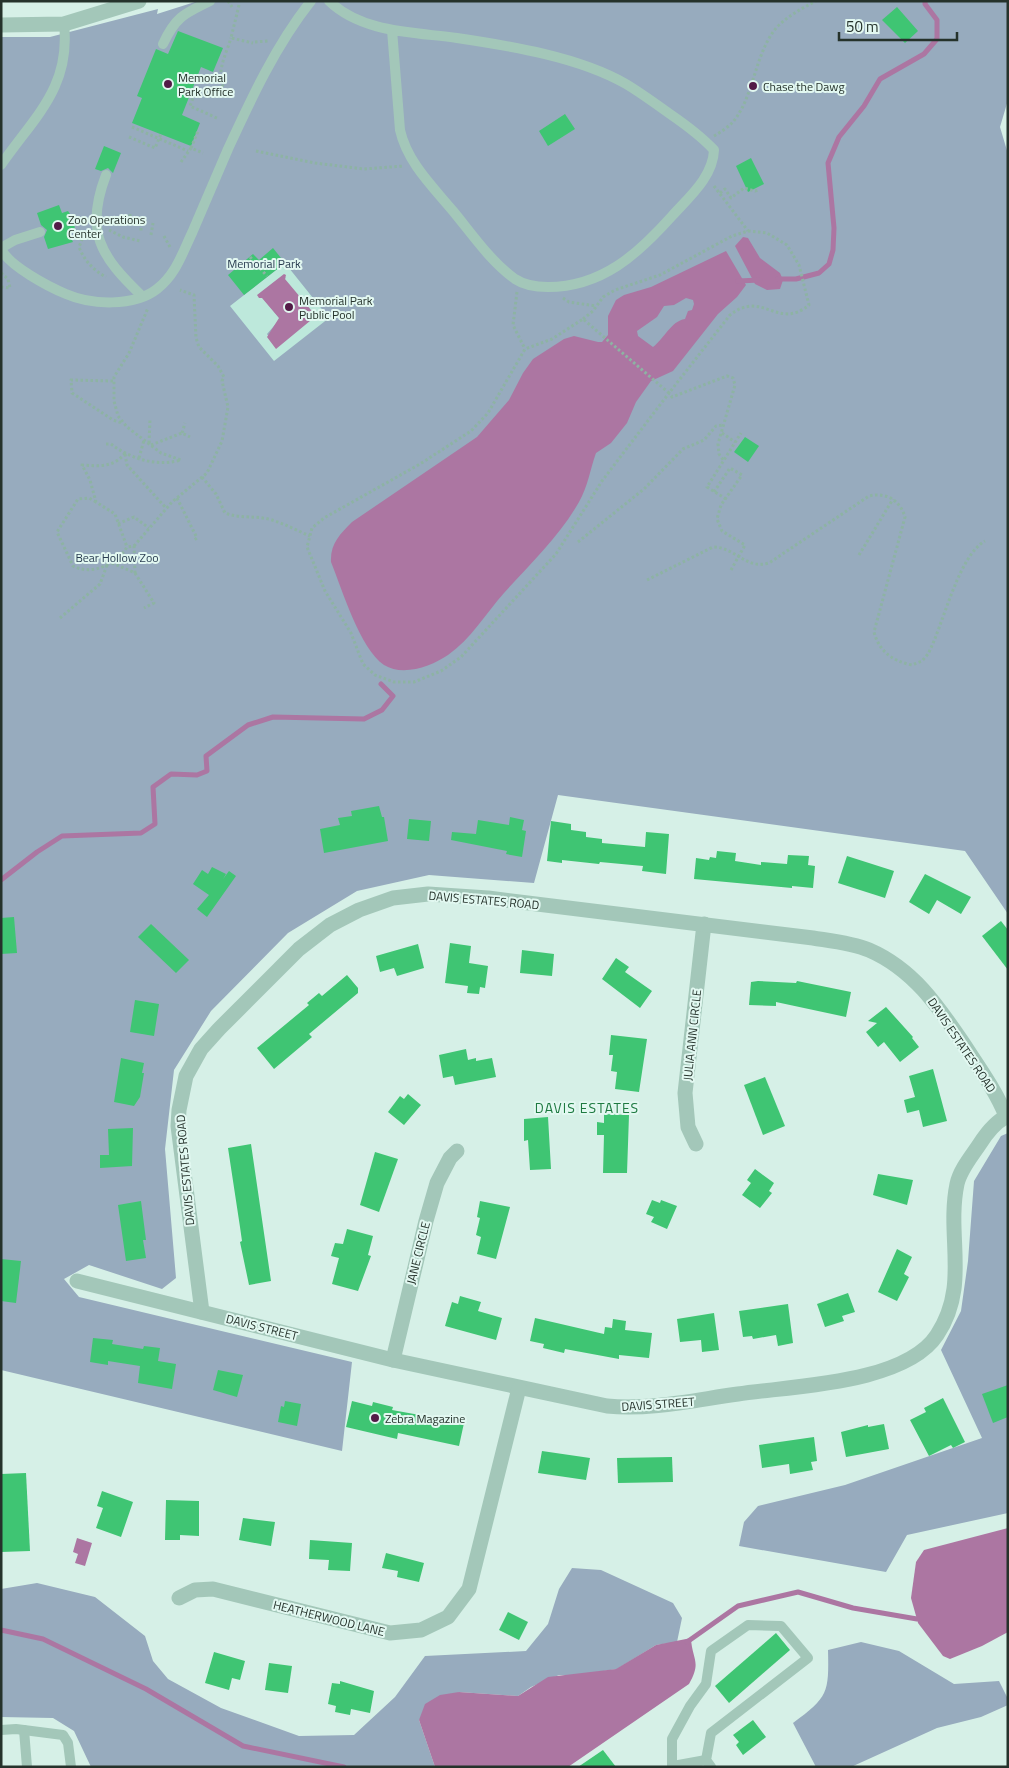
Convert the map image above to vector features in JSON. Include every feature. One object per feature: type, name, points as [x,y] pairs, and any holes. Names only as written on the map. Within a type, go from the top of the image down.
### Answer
[{"type":"street","points":[[1,25],[64,24],[138,1]]},
{"type":"street","name":"DAVIS ESTATES ROAD","points":[[202,1312],[178,1126],[180,1103],[186,1076],[200,1049],[314,936],[359,910],[393,898],[428,894],[488,898],[846,943],[870,950],[912,976],[947,1019],[1007,1116]]},
{"type":"street","name":"JULIA ANN CIRCLE","points":[[696,1144],[688,1127],[685,1093],[704,924]]},
{"type":"street","name":"DAVIS STREET","points":[[77,1281],[393,1360],[607,1406],[655,1406],[860,1377],[909,1360],[936,1337],[947,1317],[952,1302],[956,1273],[954,1204],[957,1182],[986,1135],[1007,1116]]},
{"type":"street","name":"JANE CIRCLE","points":[[393,1360],[399,1328],[434,1193],[443,1169],[457,1151]]},
{"type":"street","name":"HEATHERWOOD LANE","points":[[179,1598],[195,1590],[214,1589],[390,1633],[421,1630],[448,1617],[469,1589],[519,1388]]},
{"type":"lane","points":[[163,44],[172,24],[210,1]]},
{"type":"lane","points":[[40,232],[15,240],[1,249],[18,266],[48,286],[69,296],[102,302],[146,300],[177,268],[228,149],[292,25],[311,1]]},
{"type":"lane","points":[[328,1],[347,16],[392,30],[458,38],[535,53],[588,68],[625,84],[706,142],[714,150],[713,164],[669,220],[629,258],[582,284],[543,287],[520,281],[504,269],[468,229],[416,166],[403,146],[392,30]]},
{"type":"lane","points":[[1,165],[44,109],[55,89],[64,59],[64,24]]},
{"type":"lane","points":[[106,175],[97,202],[95,222],[97,233],[112,266],[146,300]]},
{"type":"lane","points":[[748,1624],[781,1626],[808,1658],[711,1733],[708,1763],[673,1766],[672,1739],[690,1706],[706,1684],[711,1651],[748,1624]]},
{"type":"lane","points":[[1,1730],[63,1734],[68,1742],[71,1767]]},
{"type":"lane","points":[[24,1730],[27,1767]]},
{"type":"path","points":[[228,1],[232,7]]},
{"type":"path","points":[[706,142],[733,122],[769,38],[776,28],[788,16],[816,1]]},
{"type":"path","points":[[230,94],[224,89],[221,67],[232,38],[239,5]]},
{"type":"path","points":[[232,38],[254,42],[270,41]]},
{"type":"path","points":[[191,92],[195,93],[190,106],[220,118]]},
{"type":"path","points":[[132,127],[160,136],[190,150],[203,153]]},
{"type":"path","points":[[181,162],[190,150],[198,131]]},
{"type":"path","points":[[129,136],[155,148],[160,136]]},
{"type":"path","points":[[256,152],[315,163],[364,169],[416,166]]},
{"type":"path","points":[[706,175],[748,231]]},
{"type":"path","points":[[720,193],[725,189],[731,198],[744,188],[758,190]]},
{"type":"path","points":[[130,214],[130,218],[142,225],[141,233]]},
{"type":"path","points":[[151,235],[153,223]]},
{"type":"path","points":[[97,233],[108,230],[140,241]]},
{"type":"path","points":[[748,231],[767,233],[788,245],[799,264],[809,305],[794,314],[775,312],[753,305],[737,309],[730,315],[602,481],[556,554],[461,657],[441,671],[414,682],[394,682],[375,675],[363,664],[350,634],[325,592],[311,561],[307,547],[312,528],[324,518],[412,469],[472,431],[488,413],[525,349],[552,339],[582,319],[596,306],[603,296],[660,275],[732,236],[748,231]]},
{"type":"path","points":[[164,236],[171,249]]},
{"type":"path","points":[[250,257],[267,276]]},
{"type":"path","points":[[1,273],[8,279],[10,288],[1,287]]},
{"type":"path","points":[[520,281],[514,306],[513,325],[525,349]]},
{"type":"path","points":[[558,287],[563,298],[569,302],[596,306]]},
{"type":"path","points":[[144,608],[154,603],[135,573],[134,546],[166,508],[202,477],[216,456],[228,407],[222,371],[204,354],[196,338],[194,295],[180,290]]},
{"type":"path","points":[[122,423],[114,401],[113,381],[129,353],[146,300]]},
{"type":"path","points":[[582,319],[655,380],[672,397],[727,376],[733,378],[735,385],[718,449],[724,461]]},
{"type":"path","points":[[106,444],[111,444],[125,453],[139,458],[162,464],[180,460],[161,453],[122,423],[113,420],[72,393],[71,380],[113,381]]},
{"type":"path","points":[[150,420],[150,444]]},
{"type":"path","points":[[182,433],[185,423]]},
{"type":"path","points":[[578,542],[644,489],[683,450],[704,440],[716,426],[724,425]]},
{"type":"path","points":[[150,444],[182,433]]},
{"type":"path","points":[[182,433],[190,438]]},
{"type":"path","points":[[722,433],[735,442]]},
{"type":"path","points":[[726,499],[707,487],[741,433]]},
{"type":"path","points":[[139,458],[144,440]]},
{"type":"path","points":[[96,502],[82,465],[112,464],[119,461],[125,453]]},
{"type":"path","points":[[125,453],[127,465],[166,508]]},
{"type":"path","points":[[714,492],[730,468],[742,476],[718,513],[718,524],[722,531],[745,545],[731,570]]},
{"type":"path","points":[[202,477],[216,494],[225,513],[237,517],[250,516],[272,520],[310,536]]},
{"type":"path","points":[[647,580],[713,547],[720,547],[755,565],[769,563],[869,496],[884,495],[893,499],[903,510],[904,523],[874,632],[882,650],[898,661],[918,664],[928,654],[965,563],[976,548],[985,541]]},
{"type":"path","points":[[89,498],[115,514],[127,547],[123,554],[110,564],[83,570],[73,566],[57,532],[78,499],[89,498]]},
{"type":"path","points":[[177,498],[197,538],[193,541]]},
{"type":"path","points":[[859,555],[893,499]]},
{"type":"path","points":[[118,524],[134,517],[149,528]]},
{"type":"path","points":[[127,547],[134,546]]},
{"type":"path","points":[[110,564],[135,573]]},
{"type":"path","points":[[60,618],[100,584],[110,564]]},
{"type":"green space","name":"Memorial Park","points":[[198,1],[1008,1],[1008,100],[1000,127],[1008,154],[1008,914],[965,851],[558,795],[534,883],[429,875],[357,891],[288,933],[211,1011],[174,1070],[165,1149],[176,1278],[162,1289],[89,1265],[64,1279],[79,1297],[352,1362],[342,1451],[1,1370],[1,37],[50,37],[158,9],[157,14]]},
{"type":"green space","points":[[1008,1133],[1008,1513],[907,1535],[886,1572],[739,1546],[744,1522],[758,1506],[845,1485],[982,1438],[941,1350],[961,1311],[968,1261],[974,1181],[1001,1136]]},
{"type":"green space","points":[[572,1568],[601,1570],[673,1603],[682,1618],[677,1642],[656,1645],[617,1669],[577,1675],[559,1675],[531,1687],[518,1696],[459,1692],[419,1720],[435,1767],[91,1767],[74,1731],[53,1718],[1,1717],[1,1589],[37,1583],[95,1597],[145,1636],[153,1661],[168,1679],[221,1708],[299,1736],[354,1735],[395,1697],[425,1656],[526,1651],[548,1624],[559,1589]]},
{"type":"green space","points":[[861,1642],[899,1651],[954,1684],[999,1681],[1008,1699],[1008,1705],[981,1717],[937,1728],[851,1767],[816,1767],[793,1723],[813,1707],[824,1693],[828,1676],[828,1650]]},
{"type":"shaded area","points":[[743,237],[748,238],[760,258],[780,273],[783,280],[780,289],[767,290],[755,284],[735,246]]},
{"type":"shaded area","points":[[726,251],[746,285],[737,297],[718,314],[673,371],[651,381],[636,402],[627,423],[611,443],[596,453],[587,484],[571,515],[544,550],[504,593],[464,641],[448,655],[434,663],[417,669],[400,670],[384,665],[367,646],[346,602],[331,562],[332,550],[340,535],[352,522],[477,437],[509,400],[523,373],[533,359],[564,339],[574,336],[602,342],[608,335],[608,316],[616,300],[624,295],[651,287]],"holes":[[[686,298],[693,300],[692,310],[688,311],[685,319],[676,323],[653,347],[638,336],[637,331],[657,317],[664,306],[674,305]]]},
{"type":"shaded area","points":[[285,263],[329,318],[274,361],[230,306]],"holes":[[[286,277],[280,319],[262,297]],[[280,319],[276,348],[267,334]]]},
{"type":"shaded area","name":"Memorial Park Public Pool","points":[[284,274],[286,275],[285,279],[316,316],[276,349],[267,337],[279,318],[262,298],[259,298],[257,295]]},
{"type":"shaded area","points":[[1008,1528],[1008,1632],[982,1646],[950,1659],[943,1656],[918,1623],[911,1598],[916,1562],[924,1550]]},
{"type":"shaded area","points":[[77,1538],[92,1543],[85,1566],[75,1563],[78,1554],[73,1552]]},
{"type":"shaded area","points":[[691,1638],[696,1665],[689,1684],[568,1767],[435,1767],[419,1720],[425,1704],[440,1695],[459,1692],[518,1696],[548,1677],[616,1669],[656,1645]]},
{"type":"building","points":[[897,7],[918,31],[905,43],[882,20]]},
{"type":"building","name":"Memorial Park Office","points":[[178,31],[223,48],[213,72],[201,67],[182,115],[200,123],[191,146],[132,123],[142,98],[137,96],[156,49],[168,54]]},
{"type":"building","points":[[565,114],[575,129],[548,146],[539,131]]},
{"type":"building","points":[[104,146],[121,153],[113,173],[108,168],[101,171],[95,169]]},
{"type":"building","points":[[751,158],[764,184],[748,192],[736,166]]},
{"type":"building","name":"Zoo Operations Center","points":[[59,205],[62,213],[68,211],[74,220],[75,231],[69,234],[73,242],[48,249],[44,237],[47,230],[41,225],[37,213]]},
{"type":"building","points":[[273,248],[285,263],[244,295],[228,275],[253,254],[259,260]]},
{"type":"building","points":[[745,437],[759,446],[748,462],[734,452]]},
{"type":"building","points":[[379,806],[382,817],[384,817],[388,841],[324,853],[320,829],[340,825],[338,818],[352,816],[351,811]]},
{"type":"building","points":[[510,817],[524,820],[522,830],[526,831],[522,857],[506,854],[507,851],[451,840],[452,832],[476,834],[478,820],[509,825]]},
{"type":"building","points":[[409,819],[431,821],[429,841],[407,839]]},
{"type":"building","points":[[551,821],[571,824],[571,830],[586,832],[586,837],[602,839],[602,843],[645,847],[646,832],[669,834],[666,874],[642,871],[643,866],[562,860],[562,863],[547,861]]},
{"type":"building","points":[[717,851],[736,853],[735,861],[761,865],[761,862],[787,864],[788,855],[809,856],[808,865],[815,866],[813,888],[792,886],[792,888],[694,879],[696,858],[709,860],[710,857],[716,858]]},
{"type":"building","points":[[847,856],[894,871],[885,898],[838,883]]},
{"type":"building","points":[[212,867],[226,874],[223,879],[229,871],[236,876],[207,917],[197,909],[209,895],[193,884],[202,870],[208,874]]},
{"type":"building","points":[[925,874],[971,897],[961,914],[937,900],[929,914],[909,902]]},
{"type":"building","points":[[14,917],[17,953],[1,954],[1,918]]},
{"type":"building","points":[[1001,921],[1008,930],[1008,970],[982,936]]},
{"type":"building","points":[[151,924],[189,960],[176,973],[138,937]]},
{"type":"building","points":[[450,943],[471,946],[469,963],[488,966],[485,988],[480,987],[479,994],[467,993],[468,986],[445,983]]},
{"type":"building","points":[[418,944],[424,968],[397,976],[394,968],[380,972],[376,956]]},
{"type":"building","points":[[522,950],[554,954],[552,976],[520,973]]},
{"type":"building","points":[[616,958],[629,967],[625,972],[652,991],[640,1008],[602,979]]},
{"type":"building","points":[[347,975],[358,988],[358,993],[309,1034],[312,1037],[274,1069],[257,1048],[309,1005],[307,1003],[319,993],[322,996]]},
{"type":"building","points":[[797,981],[851,992],[846,1017],[776,1002],[776,1006],[749,1005],[751,982],[796,983]]},
{"type":"building","points":[[135,1000],[159,1004],[154,1036],[130,1032]]},
{"type":"building","points":[[886,1007],[913,1037],[919,1047],[900,1062],[884,1042],[878,1047],[866,1032],[877,1023],[868,1021]]},
{"type":"building","points":[[611,1035],[647,1039],[639,1092],[615,1089],[617,1072],[611,1071],[613,1055],[609,1055]]},
{"type":"building","points":[[466,1049],[468,1060],[476,1058],[476,1061],[492,1058],[496,1077],[455,1085],[453,1076],[443,1078],[439,1055]]},
{"type":"building","points":[[121,1058],[144,1063],[140,1097],[134,1106],[114,1102]]},
{"type":"building","points":[[933,1069],[947,1121],[923,1127],[919,1110],[907,1113],[904,1100],[915,1097],[909,1076]]},
{"type":"building","points":[[765,1077],[785,1126],[763,1135],[744,1085]]},
{"type":"building","points":[[408,1094],[421,1105],[404,1125],[388,1112],[400,1096],[404,1099]]},
{"type":"building","points":[[604,1114],[629,1115],[627,1173],[603,1173],[604,1135],[597,1135],[597,1122],[604,1123]]},
{"type":"building","points":[[548,1117],[551,1169],[530,1170],[528,1140],[524,1141],[524,1119]]},
{"type":"building","points":[[133,1128],[132,1166],[100,1168],[100,1155],[109,1155],[108,1129]]},
{"type":"building","points":[[251,1144],[271,1281],[249,1285],[240,1242],[242,1241],[228,1148]]},
{"type":"building","points":[[375,1152],[398,1159],[379,1212],[360,1205]]},
{"type":"building","points":[[755,1169],[774,1183],[769,1191],[772,1193],[760,1208],[742,1195],[751,1183],[747,1180]]},
{"type":"building","points":[[878,1174],[913,1180],[907,1205],[873,1195]]},
{"type":"building","points":[[652,1200],[660,1203],[661,1200],[677,1206],[667,1229],[651,1222],[654,1217],[646,1214]]},
{"type":"building","points":[[141,1201],[146,1240],[143,1240],[146,1258],[126,1261],[118,1205]]},
{"type":"building","points":[[480,1201],[510,1207],[496,1259],[477,1254],[481,1237],[476,1235],[480,1218],[477,1217]]},
{"type":"building","points":[[347,1229],[373,1236],[368,1255],[371,1256],[358,1291],[332,1284],[339,1258],[331,1256],[335,1243],[343,1244]]},
{"type":"building","points":[[897,1249],[912,1257],[904,1274],[909,1277],[897,1301],[878,1292]]},
{"type":"building","points":[[1,1259],[21,1261],[16,1303],[1,1301]]},
{"type":"building","points":[[848,1293],[855,1312],[842,1316],[844,1321],[825,1327],[817,1304]]},
{"type":"building","points":[[460,1296],[481,1302],[478,1311],[502,1318],[496,1340],[445,1326],[452,1302],[458,1304]]},
{"type":"building","points":[[788,1304],[793,1343],[778,1346],[776,1335],[753,1339],[752,1336],[743,1337],[739,1311]]},
{"type":"building","points":[[714,1313],[719,1350],[702,1352],[701,1340],[680,1342],[677,1319]]},
{"type":"building","points":[[535,1318],[604,1334],[605,1327],[612,1328],[613,1319],[626,1321],[625,1330],[652,1333],[649,1358],[619,1355],[619,1359],[565,1349],[564,1353],[543,1348],[544,1344],[530,1341]]},
{"type":"building","points":[[93,1338],[113,1340],[112,1344],[143,1349],[144,1346],[160,1348],[158,1361],[176,1364],[172,1389],[138,1383],[140,1366],[108,1361],[108,1365],[90,1362]]},
{"type":"building","points":[[218,1370],[243,1375],[237,1397],[213,1390]]},
{"type":"building","points":[[1008,1385],[1008,1417],[993,1423],[982,1394]]},
{"type":"building","points":[[943,1398],[965,1442],[953,1448],[951,1445],[929,1456],[910,1420],[926,1412],[924,1408]]},
{"type":"building","points":[[285,1401],[301,1404],[297,1426],[278,1422],[281,1406],[284,1407]]},
{"type":"building","points":[[352,1401],[372,1406],[373,1402],[393,1407],[392,1410],[464,1423],[459,1446],[398,1433],[397,1439],[346,1427]]},
{"type":"building","points":[[884,1424],[889,1449],[846,1457],[841,1432],[868,1425],[868,1427]]},
{"type":"building","points":[[814,1437],[817,1461],[811,1462],[813,1470],[790,1474],[789,1464],[762,1468],[759,1445]]},
{"type":"building","points":[[542,1451],[590,1458],[586,1480],[538,1473]]},
{"type":"building","points":[[672,1457],[673,1482],[618,1483],[617,1458]]},
{"type":"building","points":[[26,1473],[30,1551],[1,1552],[1,1474]]},
{"type":"building","points":[[102,1491],[133,1502],[121,1537],[96,1528],[103,1508],[97,1506]]},
{"type":"building","points":[[166,1500],[199,1501],[199,1536],[180,1535],[180,1540],[165,1540]]},
{"type":"building","points":[[243,1518],[275,1522],[271,1546],[239,1540]]},
{"type":"building","points":[[310,1540],[352,1543],[350,1571],[328,1570],[329,1560],[309,1559]]},
{"type":"building","points":[[386,1553],[424,1563],[419,1582],[397,1577],[398,1571],[382,1568]]},
{"type":"building","points":[[508,1612],[528,1622],[519,1640],[499,1630]]},
{"type":"building","points":[[776,1633],[790,1650],[729,1703],[715,1686]]},
{"type":"building","points":[[214,1652],[245,1661],[240,1680],[232,1678],[229,1690],[205,1683]]},
{"type":"building","points":[[269,1663],[292,1666],[288,1693],[265,1690]]},
{"type":"building","points":[[340,1681],[374,1691],[370,1713],[351,1709],[350,1715],[335,1712],[336,1706],[328,1704],[332,1683],[340,1684]]},
{"type":"building","points":[[753,1720],[766,1737],[743,1755],[736,1745],[739,1742],[733,1735]]},
{"type":"building","points":[[603,1750],[616,1767],[578,1767]]},
{"type":"waterway","points":[[778,279],[796,279],[819,273],[829,264],[833,250],[834,228],[828,163],[839,137],[864,106],[880,79],[924,54],[937,39],[937,20],[925,4],[925,1]]},
{"type":"waterway","points":[[738,281],[760,280]]},
{"type":"waterway","points":[[1,880],[37,852],[62,836],[141,833],[155,824],[153,787],[171,774],[197,775],[207,771],[206,756],[248,725],[273,717],[364,719],[382,710],[393,696],[381,684]]},
{"type":"waterway","points":[[687,1642],[738,1606],[798,1592],[853,1608],[917,1619]]},
{"type":"waterway","points":[[1,1630],[43,1639],[146,1689],[243,1746],[344,1767]]},
{"type":"place","name":"Memorial Park Office","points":[[168,84]]},
{"type":"place","name":"Chase the Dawg","points":[[753,86]]},
{"type":"place","name":"Zoo Operations Center","points":[[58,226]]},
{"type":"place","name":"Memorial Park Public Pool","points":[[289,307]]},
{"type":"place","name":"Zebra Magazine","points":[[375,1418]]},
{"type":"district","name":"DAVIS ESTATES","points":[[587,1107]]},
{"type":"park label","name":"Bear Hollow Zoo","points":[[117,557]]}]
